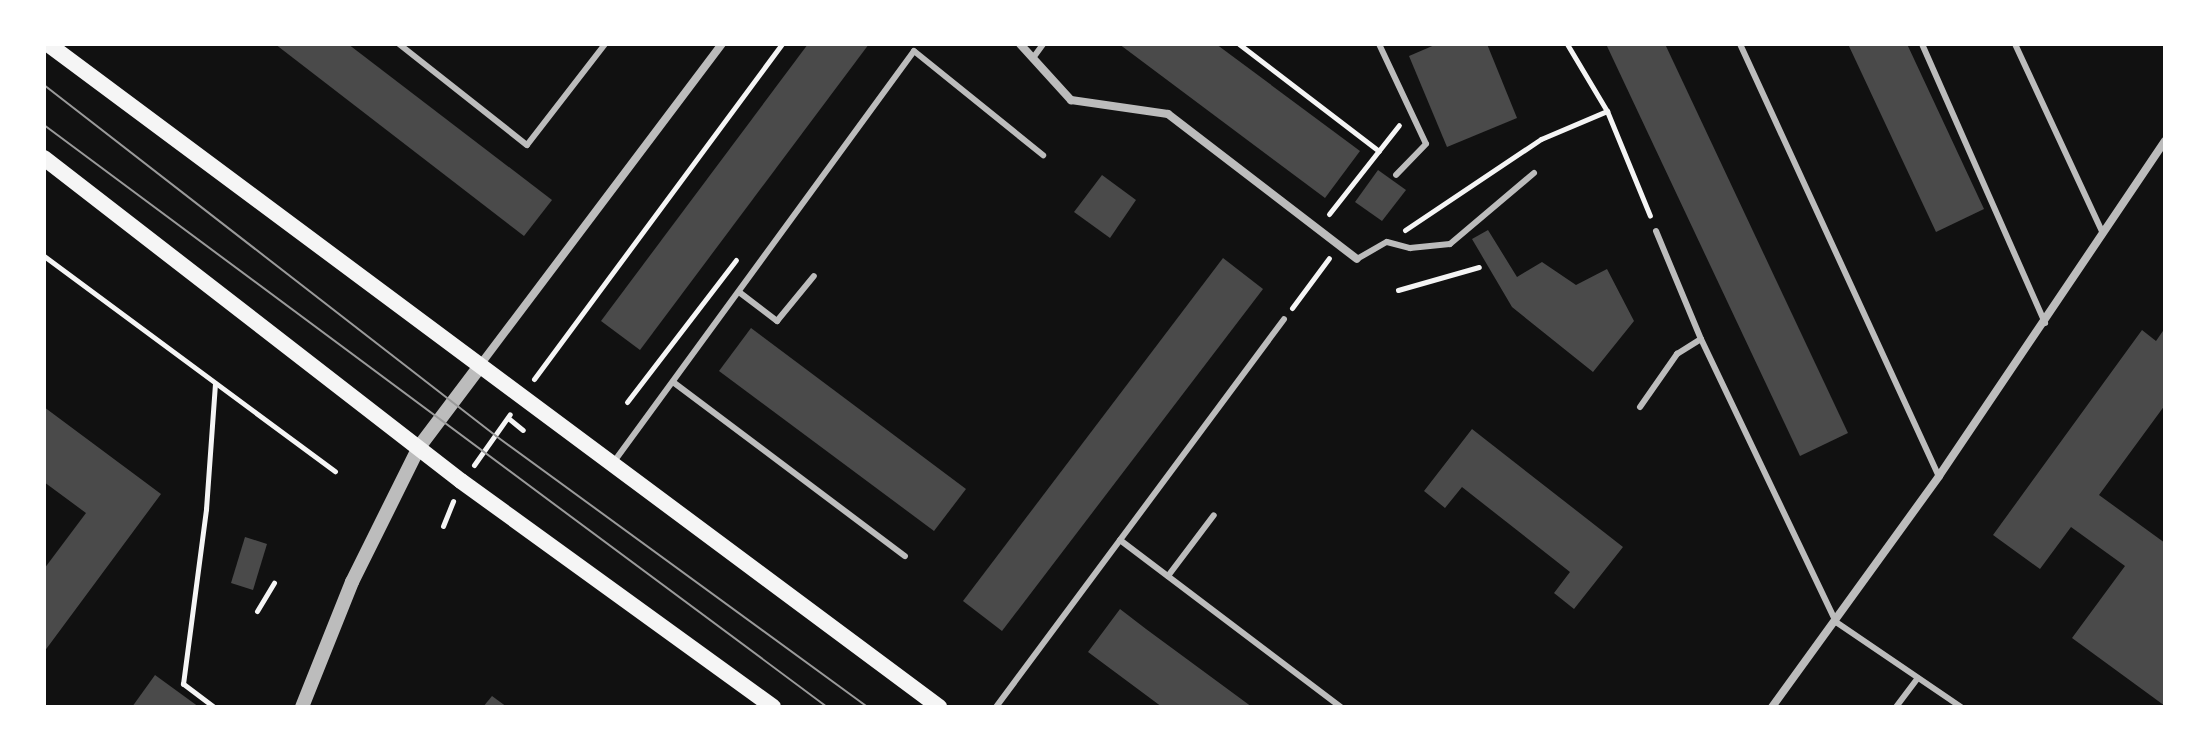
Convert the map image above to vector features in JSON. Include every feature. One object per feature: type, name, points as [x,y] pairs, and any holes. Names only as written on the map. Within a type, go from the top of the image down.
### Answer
[{"type":"main road","points":[[48,44],[278,210],[480,366],[939,707]]},
{"type":"main road","points":[[44,158],[461,481],[773,707]]},
{"type":"street","points":[[302,707],[352,582],[419,447],[722,44]]},
{"type":"street","points":[[1020,44],[1071,100],[1168,114],[1357,259]]},
{"type":"street","points":[[1772,707],[1836,622],[2105,237],[2165,141]]},
{"type":"lane","points":[[399,44],[527,145],[605,44]]},
{"type":"lane","points":[[1033,58],[1043,44]]},
{"type":"lane","points":[[1379,44],[1426,144],[1396,175]]},
{"type":"lane","points":[[1740,44],[1939,476]]},
{"type":"lane","points":[[1922,44],[2045,323]]},
{"type":"lane","points":[[2015,44],[2105,237]]},
{"type":"lane","points":[[613,463],[914,51],[1043,155]]},
{"type":"lane","points":[[1357,259],[1387,242],[1410,248],[1450,244],[1534,173]]},
{"type":"lane","points":[[1656,231],[1701,339],[1836,622],[1961,707]]},
{"type":"lane","points":[[739,292],[777,321],[814,276]]},
{"type":"lane","points":[[996,707],[1284,319]]},
{"type":"lane","points":[[1640,407],[1677,354],[1701,339]]},
{"type":"lane","points":[[673,382],[905,556]]},
{"type":"lane","points":[[1168,576],[1214,515]]},
{"type":"lane","points":[[1120,540],[1341,707]]},
{"type":"lane","points":[[1896,707],[1918,678]]},
{"type":"path","points":[[443,526],[461,481],[782,44]]},
{"type":"path","points":[[1239,44],[1379,151]]},
{"type":"path","points":[[1567,44],[1607,111],[1656,231]]},
{"type":"path","points":[[1387,242],[1541,139],[1607,111]]},
{"type":"path","points":[[1318,227],[1410,112]]},
{"type":"path","points":[[44,256],[335,471]]},
{"type":"path","points":[[1284,319],[1328,259]]},
{"type":"path","points":[[1398,290],[1479,267]]},
{"type":"path","points":[[214,707],[183,684],[206,509],[215,382]]},
{"type":"path","points":[[508,418],[524,430]]},
{"type":"path","points":[[257,611],[274,583]]},
{"type":"building","points":[[275,44],[348,44],[552,200],[524,236]]},
{"type":"building","points":[[808,44],[869,44],[640,350],[601,321]]},
{"type":"building","points":[[1119,44],[1216,44],[1360,151],[1325,198]]},
{"type":"building","points":[[1437,44],[1487,44],[1517,118],[1447,147],[1409,56]]},
{"type":"building","points":[[1606,44],[1665,44],[1848,433],[1800,456]]},
{"type":"building","points":[[1848,44],[1907,44],[1984,209],[1936,232]]},
{"type":"building","points":[[1378,170],[1406,190],[1382,221],[1355,202]]},
{"type":"building","points":[[1102,175],[1136,200],[1110,238],[1074,212]]},
{"type":"building","points":[[1488,230],[1517,277],[1542,262],[1576,285],[1607,269],[1634,321],[1593,372],[1512,307],[1472,239]]},
{"type":"building","points":[[1223,258],[1263,289],[1002,631],[963,601]]},
{"type":"building","points":[[751,328],[966,489],[934,531],[719,371]]},
{"type":"building","points":[[2165,328],[2165,405],[2099,495],[2165,543],[2165,706],[2072,638],[2125,566],[2071,527],[2040,569],[1993,535],[2142,330],[2156,341]]},
{"type":"building","points":[[44,407],[161,494],[44,652],[44,569],[86,513],[44,482]]},
{"type":"building","points":[[1472,429],[1623,547],[1574,609],[1554,593],[1570,572],[1462,487],[1445,508],[1424,491]]},
{"type":"building","points":[[245,537],[267,544],[253,590],[231,583]]},
{"type":"building","points":[[1120,609],[1252,707],[1162,707],[1088,652]]},
{"type":"building","points":[[155,675],[199,707],[132,707]]},
{"type":"building","points":[[492,696],[507,707],[483,707]]},
{"type":"tram line","points":[[44,85],[496,436],[867,707]]},
{"type":"tram line","points":[[44,125],[827,707]]}]
